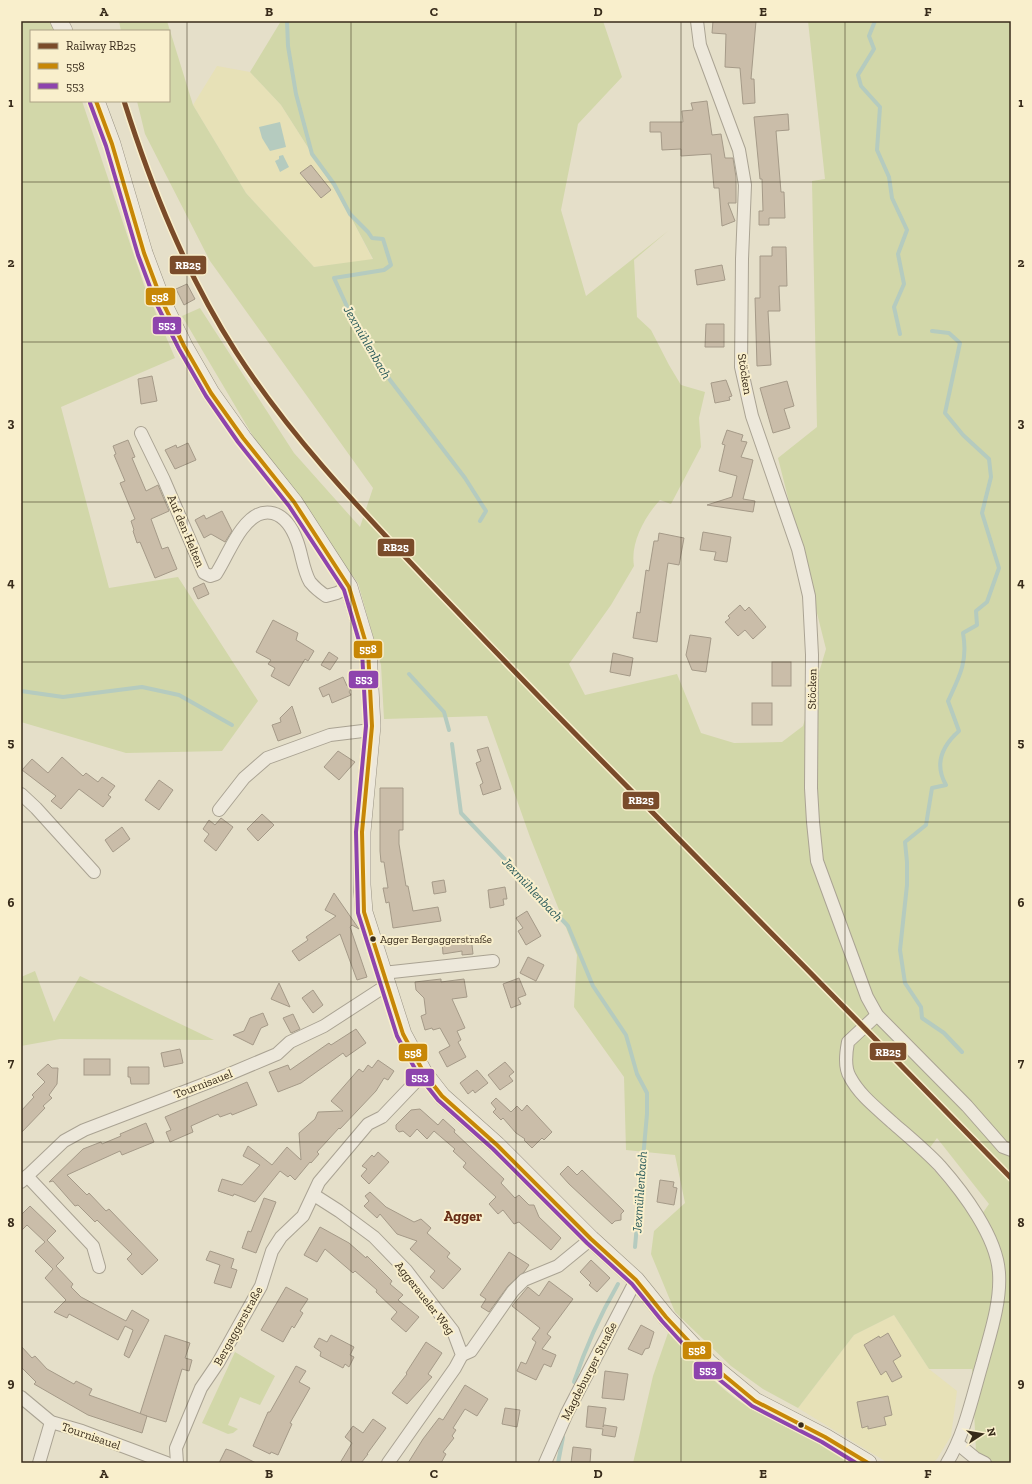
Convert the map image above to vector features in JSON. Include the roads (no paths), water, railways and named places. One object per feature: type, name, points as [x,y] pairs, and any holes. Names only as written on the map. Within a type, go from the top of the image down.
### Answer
[{"type":"street","points":[[59,21],[64,30]]},
{"type":"street","name":"Stöcken","points":[[697,21],[700,45],[739,150],[745,185],[740,358],[752,416],[798,549],[809,596],[812,655],[812,816],[817,862],[866,996],[877,1014],[967,1106],[1003,1148],[1011,1150]]},
{"type":"street","points":[[96,102],[112,144],[144,253],[162,301],[184,346],[211,393],[294,502],[349,587],[368,650],[371,730],[362,832],[362,885],[364,912],[403,1034],[424,1073],[442,1096],[497,1145],[591,1239],[636,1280],[666,1317],[709,1363],[755,1400],[868,1463]]},
{"type":"street","name":"Auf den Helten","points":[[141,434],[164,480],[204,573],[210,576],[216,574],[245,525],[255,515],[270,511],[277,513],[285,522],[296,540],[305,570],[316,590],[326,596],[337,593],[349,587]]},
{"type":"street","points":[[219,810],[244,778],[267,758],[330,736],[371,730]]},
{"type":"street","points":[[21,794],[36,808],[94,872]]},
{"type":"street","points":[[385,979],[493,961]]},
{"type":"street","name":"Tournisauel","points":[[24,1179],[64,1141],[84,1130],[220,1078],[277,1054],[290,1042],[324,1026],[385,979]]},
{"type":"street","points":[[877,1014],[848,1042],[846,1059],[849,1076],[860,1093],[939,1165],[963,1194],[995,1251],[999,1271],[1000,1294],[986,1348],[958,1444],[947,1463]]},
{"type":"street","name":"Bergaggerstraße","points":[[177,1463],[176,1448],[201,1388],[218,1363],[261,1286],[272,1251],[281,1237],[303,1216],[319,1182],[368,1124],[382,1117],[424,1073]]},
{"type":"street","points":[[24,1179],[93,1246],[99,1267]]},
{"type":"street","name":"Aggeraueler Weg","points":[[314,1195],[340,1211],[374,1237],[406,1270],[453,1331],[462,1355]]},
{"type":"street","points":[[388,1463],[455,1368],[462,1355],[471,1351],[513,1291],[524,1280],[558,1266],[591,1239]]},
{"type":"street","name":"Magdeburger Straße","points":[[545,1463],[567,1414],[636,1280]]},
{"type":"street","name":"Tournisauel","points":[[21,1397],[51,1422],[167,1463]]},
{"type":"street","points":[[39,1463],[51,1422]]},
{"type":"street","points":[[958,1444],[975,1458],[985,1463]]},
{"type":"waterway","name":"Jexmühlenbach","points":[[287,21],[288,46],[296,94],[312,154],[334,184],[350,214],[372,238],[383,239],[391,265],[384,270],[334,278],[356,326],[390,380],[465,478],[486,511],[480,521]]},
{"type":"waterway","points":[[875,21],[869,36],[874,49],[858,75],[861,86],[880,107],[877,150],[889,177],[892,198],[907,230],[898,254],[904,284],[894,307],[900,334]]},
{"type":"waterway","points":[[932,331],[949,333],[960,343],[945,413],[963,435],[989,459],[991,477],[982,513],[999,568],[987,602],[976,611],[977,625],[963,633],[964,660],[956,684],[948,701],[959,731],[944,749],[940,763],[942,777],[946,785],[932,788],[926,825],[905,842],[907,885],[900,950],[905,983],[921,1007],[922,1018],[944,1033],[962,1052]]},
{"type":"waterway","points":[[409,674],[444,712],[449,730]]},
{"type":"waterway","points":[[21,691],[63,697],[142,687],[179,695],[232,725]]},
{"type":"waterway","name":"Jexmühlenbach","points":[[452,744],[461,813],[568,926],[593,986],[626,1035],[637,1074],[647,1093],[647,1114],[635,1247]]},
{"type":"waterway","name":"Jexmühlenbach","points":[[574,1382],[593,1332],[618,1284]]},
{"type":"waterway","points":[[558,1463],[563,1437]]},
{"type":"rail line","name":"RB25","points":[[124,102],[159,199],[186,262],[201,292],[236,352],[257,383],[302,442],[376,526],[491,647],[1011,1178]]},
{"type":"place","name":"Agger Bergaggerstraße","points":[[373,939]]},
{"type":"district","name":"Agger","points":[[463,1216]]}]
